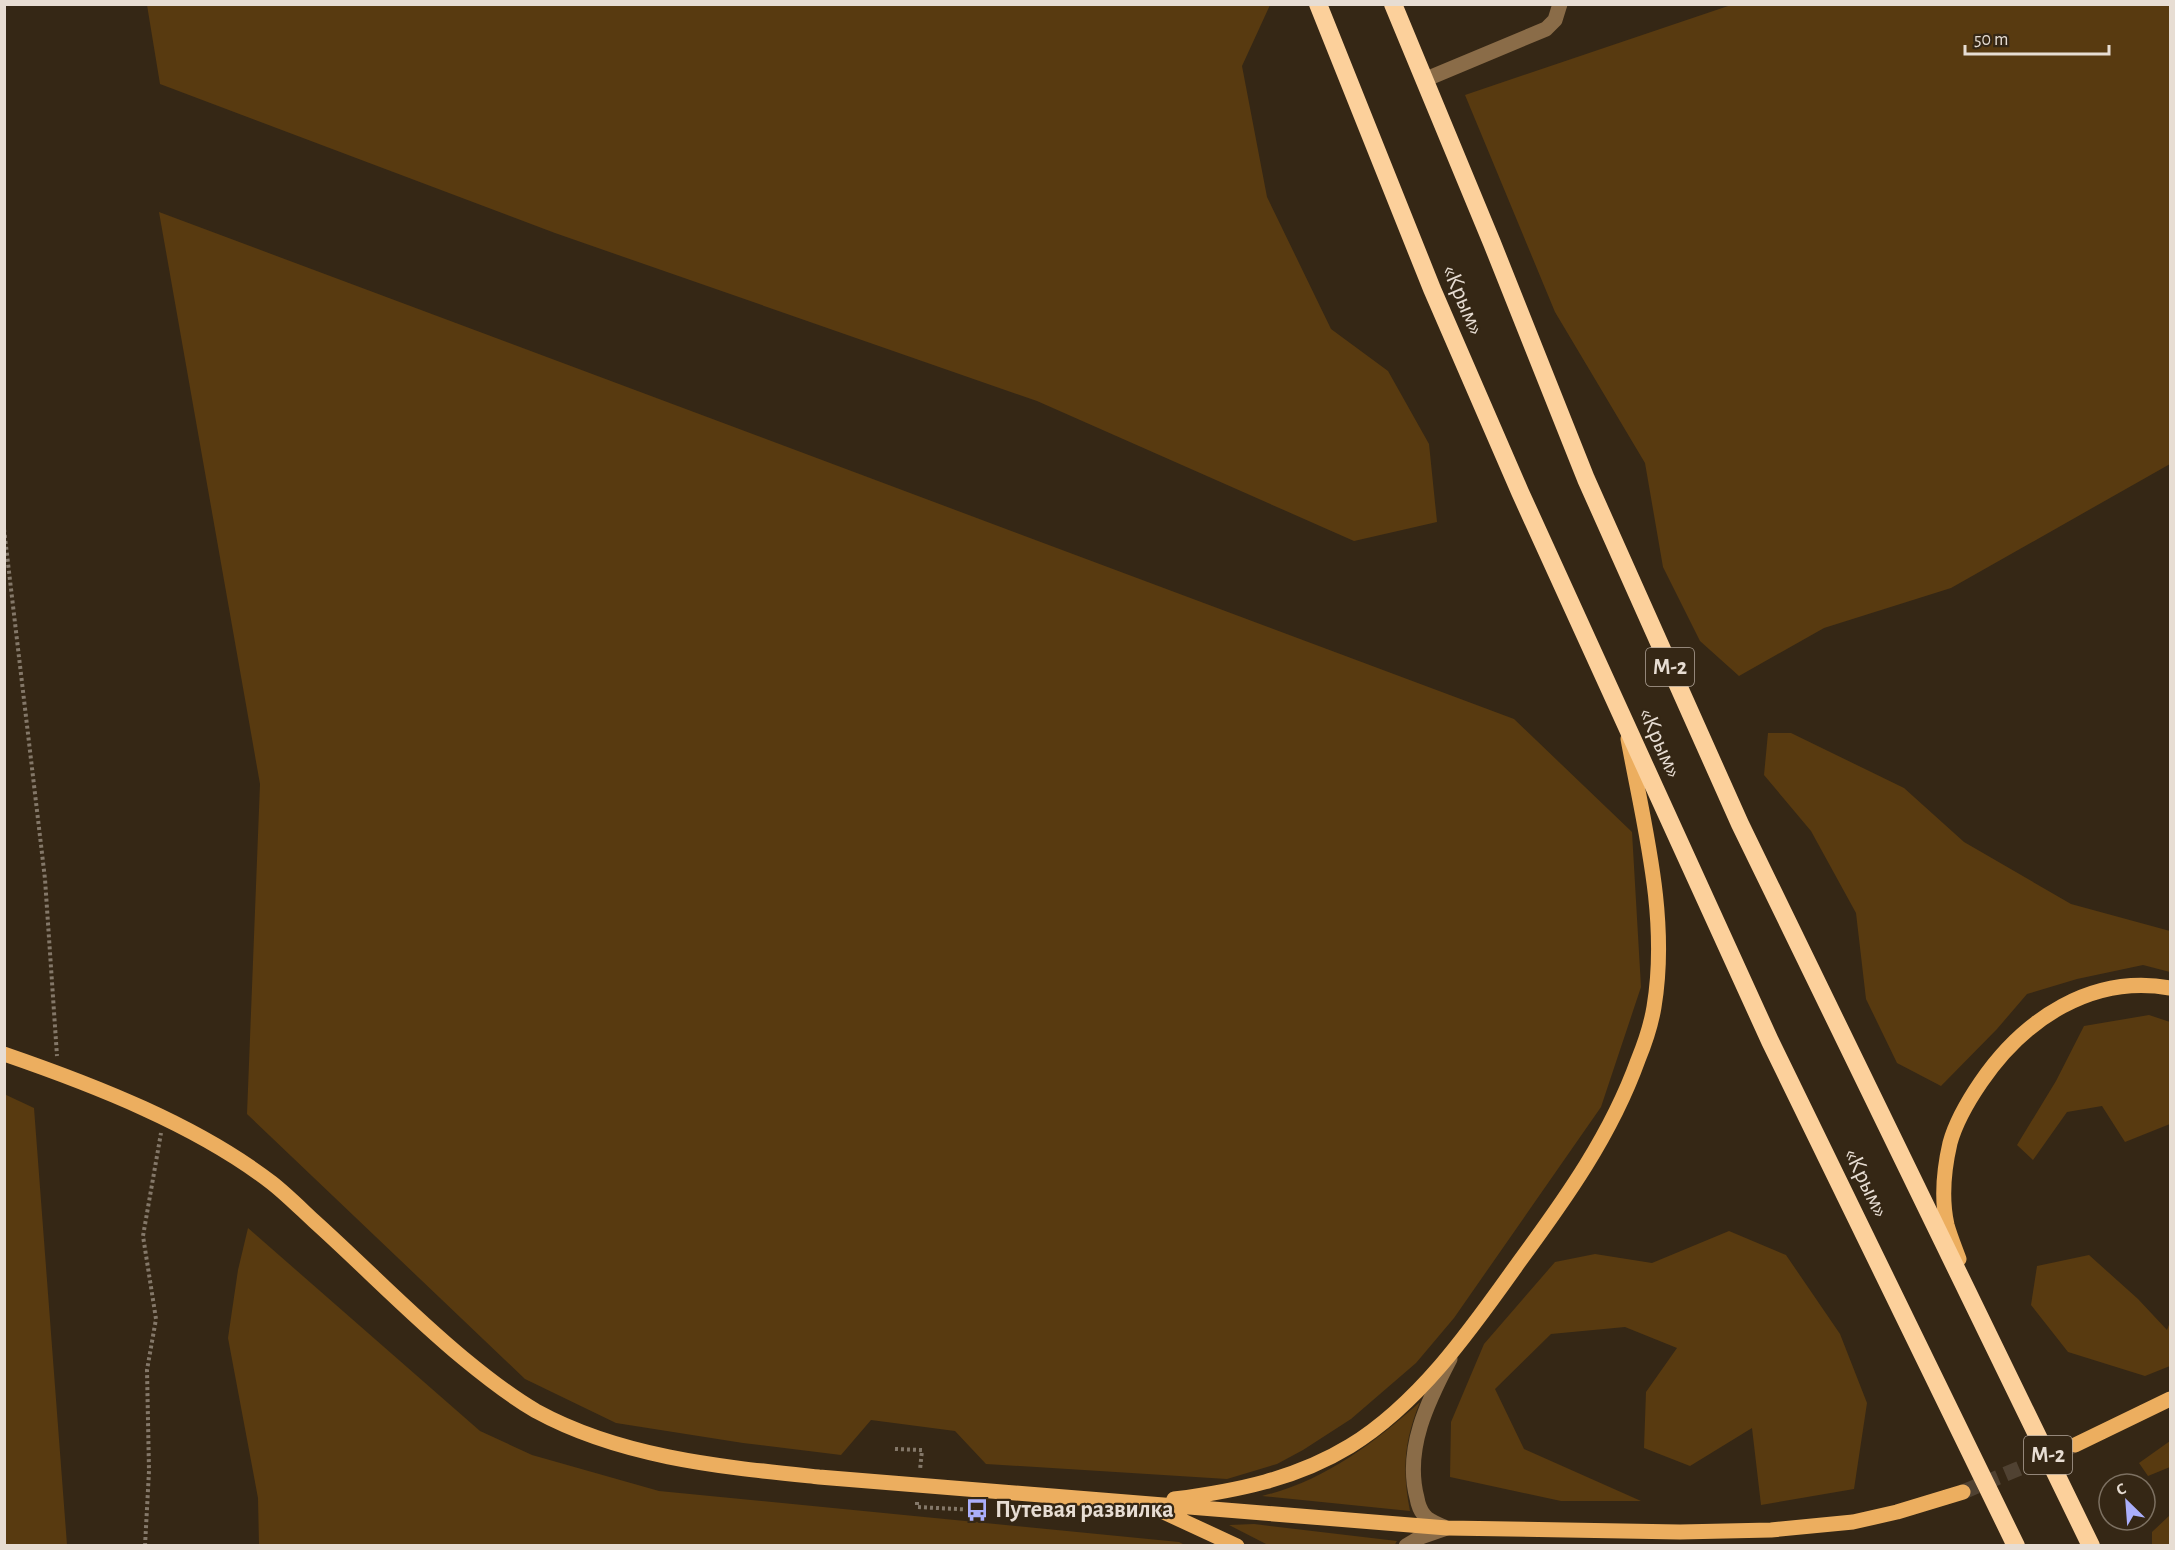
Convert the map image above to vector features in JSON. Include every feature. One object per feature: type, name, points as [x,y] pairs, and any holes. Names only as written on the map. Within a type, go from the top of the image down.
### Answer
[{"type":"highway","name":"«Крым»","points":[[1318,4],[1432,289],[1520,492],[1625,724],[1770,1041],[2016,1545]]},
{"type":"highway","name":"«Крым»","points":[[1393,4],[1586,479],[1736,813],[1978,1316]]},
{"type":"highway","name":"М-2","points":[[1978,1316],[2091,1545]]},
{"type":"main road","points":[[1144,1503],[1238,1489],[1283,1477],[1316,1464],[1351,1445],[1407,1399],[1454,1351],[1574,1187],[1614,1117],[1631,1080],[1648,1034],[1656,994],[1658,930],[1649,850],[1625,724]]},
{"type":"main road","points":[[1978,1316],[1947,1226],[1944,1197],[1944,1177],[1950,1142],[1966,1104],[2001,1056],[2036,1022],[2055,1009],[2080,997],[2106,989],[2138,985],[2170,988]]},
{"type":"main road","points":[[4,1054],[58,1072],[164,1119],[210,1143],[273,1183],[436,1335],[481,1372],[536,1410],[568,1426],[627,1447],[672,1458],[735,1468],[819,1477],[1447,1528],[1680,1532],[1820,1526],[1853,1522],[1897,1512],[1962,1492]]},
{"type":"main road","points":[[2075,1445],[2170,1399]]},
{"type":"main road","points":[[1144,1503],[1238,1545]]},
{"type":"street","points":[[1424,80],[1546,29],[1555,20],[1560,4]]},
{"type":"street","points":[[1447,1528],[1428,1520],[1422,1512],[1414,1487],[1413,1468],[1425,1411],[1454,1351]]},
{"type":"street","points":[[1406,1545],[1447,1528]]},
{"type":"path","points":[[4,529],[45,879],[58,1072]]},
{"type":"path","points":[[145,1545],[148,1471],[147,1370],[156,1319],[143,1236],[164,1119]]},
{"type":"shaded area","points":[[1734,4],[2170,5],[2170,464],[1951,588],[1824,628],[1739,676],[1700,641],[1663,567],[1645,463],[1555,312],[1465,95]]},
{"type":"shaded area","points":[[147,5],[1270,5],[1242,66],[1267,197],[1331,329],[1388,371],[1429,444],[1437,522],[1354,541],[1037,401],[555,233],[160,84]]},
{"type":"shaded area","points":[[159,212],[1514,719],[1632,832],[1641,987],[1601,1107],[1454,1318],[1416,1363],[1351,1419],[1303,1450],[1277,1464],[1227,1479],[986,1464],[955,1431],[871,1420],[841,1455],[743,1443],[616,1423],[525,1379],[247,1114],[260,784]]},
{"type":"shaded area","points":[[1768,733],[1791,733],[1904,788],[1964,842],[2071,904],[2170,931],[2170,972],[2143,965],[2077,979],[2027,994],[1997,1029],[1941,1086],[1897,1063],[1866,999],[1856,913],[1811,831],[1764,775]]},
{"type":"shaded area","points":[[2149,1015],[2170,1022],[2170,1124],[2125,1142],[2102,1106],[2067,1112],[2033,1160],[2017,1145],[2056,1081],[2084,1026]]},
{"type":"shaded area","points":[[4,1094],[34,1108],[67,1545],[5,1545]]},
{"type":"shaded area","points":[[248,1228],[480,1431],[532,1455],[659,1491],[1179,1542],[1185,1545],[259,1545],[258,1498],[228,1338],[238,1270]]},
{"type":"shaded area","points":[[1729,1231],[1786,1255],[1840,1334],[1867,1403],[1854,1489],[1761,1505],[1752,1428],[1690,1466],[1644,1448],[1646,1392],[1677,1348],[1625,1327],[1551,1334],[1495,1389],[1524,1449],[1641,1501],[1561,1501],[1450,1477],[1451,1422],[1484,1344],[1555,1262],[1595,1254],[1652,1263]]},
{"type":"shaded area","points":[[2089,1255],[2138,1299],[2167,1330],[2170,1322],[2170,1366],[2145,1376],[2068,1352],[2031,1305],[2037,1266]]},
{"type":"shaded area","points":[[1420,1402],[1406,1456],[1405,1469],[1410,1511],[1262,1496],[1327,1471],[1366,1446]]},
{"type":"shaded area","points":[[2170,1441],[2170,1467],[2157,1472],[2145,1472],[2139,1463]]},
{"type":"shaded area","points":[[2170,1515],[2170,1545],[2152,1545],[2152,1532],[2157,1532],[2157,1527]]},
{"type":"shaded area","points":[[1254,1524],[1397,1541],[1394,1546],[1268,1545],[1229,1525]]},
{"type":"tunnel","points":[[1963,1492],[2075,1445]]},
{"type":"place","name":"Путевая развилка","points":[[977,1510]]}]
